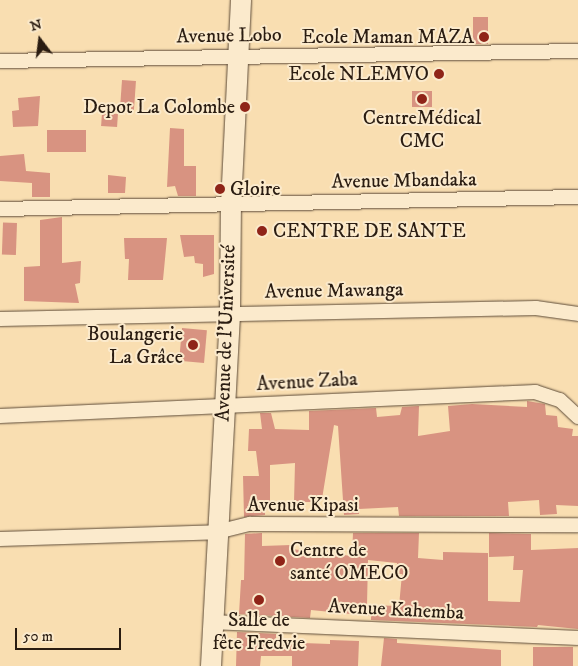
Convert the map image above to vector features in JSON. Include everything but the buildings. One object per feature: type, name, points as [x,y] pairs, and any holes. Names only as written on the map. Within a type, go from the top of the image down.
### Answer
[{"type":"main road","name":"Avenue de l’Université","points":[[211,666],[230,313],[231,205],[241,0]]},
{"type":"street","name":"Avenue Lobo","points":[[0,61],[578,51]]},
{"type":"street","name":"Avenue Mbandaka","points":[[231,205],[578,196]]},
{"type":"street","points":[[0,209],[231,205]]},
{"type":"street","name":"Avenue Mawanga","points":[[0,319],[536,308],[578,314]]},
{"type":"street","name":"Avenue Zaba","points":[[0,416],[535,392],[560,400],[578,417]]},
{"type":"street","name":"Avenue Kipasi","points":[[0,539],[218,532],[250,524],[578,525]]},
{"type":"street","name":"Avenue Kahemba","points":[[212,622],[578,638]]},
{"type":"place","name":"Ecole Maman MAZA","points":[[484,37]]},
{"type":"place","name":"Ecole NLEMVO","points":[[439,74]]},
{"type":"place","name":"CentreMédical CMC","points":[[422,99]]},
{"type":"place","name":"Depot La Colombe","points":[[245,107]]},
{"type":"place","name":"Gloire","points":[[220,189]]},
{"type":"place","name":"CENTRE DE SANTE","points":[[262,231]]},
{"type":"place","name":"Boulangerie La Grâce","points":[[193,345]]},
{"type":"place","name":"Centre de santé OMECO","points":[[280,561]]},
{"type":"place","name":"Salle de fête Fredvie","points":[[259,600]]}]
